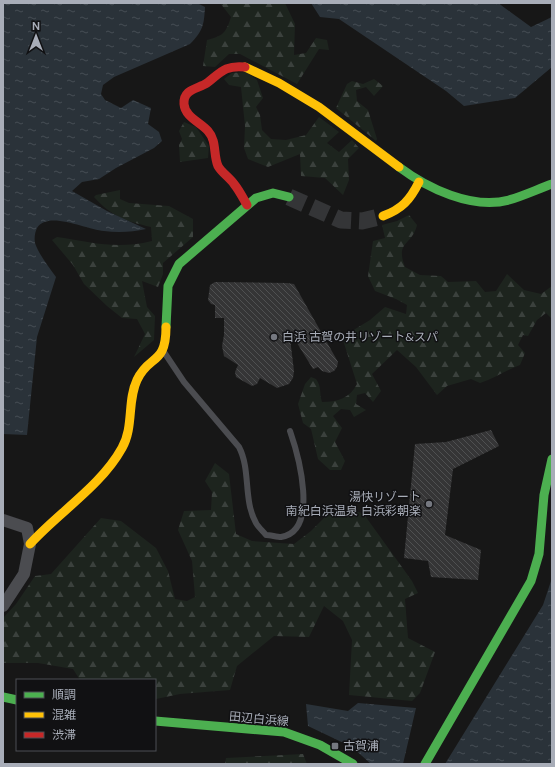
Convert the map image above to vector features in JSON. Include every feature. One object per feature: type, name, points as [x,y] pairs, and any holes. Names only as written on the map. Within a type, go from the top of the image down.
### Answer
[{"type":"street","points":[[247,205],[235,185],[218,166],[214,141],[208,131],[187,113],[184,103],[186,95],[191,89],[205,84],[222,70],[233,66],[246,66],[319,107],[419,182],[465,200],[486,203],[508,200],[552,184]]},
{"type":"street","points":[[383,216],[399,211],[408,204],[419,182]]},
{"type":"street","points":[[30,544],[95,480],[122,447],[131,420],[134,390],[138,379],[163,351],[166,337],[166,294],[173,272],[179,264],[256,198],[273,193],[289,197]]},
{"type":"street","points":[[425,764],[531,580],[539,554],[544,495],[552,459]]},
{"type":"street","points":[[3,520],[27,528],[30,544],[24,574],[3,606]]},
{"type":"street","points":[[3,698],[16,700]]},
{"type":"street","name":"田辺白浜線","points":[[156,721],[284,732],[302,736],[332,751],[353,764]]},
{"type":"lane","points":[[163,351],[184,382],[239,447],[243,458],[251,511],[256,524],[266,535],[282,536],[295,530],[301,522],[303,487],[296,449],[290,431]]},
{"type":"green space","points":[[220,3],[285,3],[295,24],[294,55],[306,53],[316,38],[327,40],[329,50],[319,49],[297,84],[240,54],[229,54],[215,67],[203,66],[207,40],[217,37],[223,33],[231,17]]},
{"type":"green space","points":[[246,72],[257,80],[263,98],[256,107],[260,115],[262,130],[271,139],[286,140],[306,135],[319,117],[339,132],[327,143],[339,152],[352,140],[359,148],[348,159],[349,180],[343,195],[325,178],[301,176],[300,154],[268,167],[248,159],[244,148],[245,126],[241,87],[229,85],[224,79],[232,73]]},
{"type":"green space","points":[[374,79],[383,86],[374,96],[366,87],[356,90],[357,101],[368,110],[377,139],[376,141],[336,108],[347,84],[352,81],[363,84]]},
{"type":"green space","points":[[184,122],[196,127],[209,146],[208,158],[180,162],[179,145],[182,139],[179,131]]},
{"type":"green space","points":[[120,190],[120,199],[129,203],[169,206],[193,219],[193,237],[163,263],[163,274],[158,287],[142,281],[147,307],[155,316],[154,340],[134,357],[145,334],[137,319],[122,318],[107,306],[84,284],[73,265],[52,240],[57,237],[115,245],[139,244],[152,241],[151,227],[134,223],[113,214],[94,197],[96,195]]},
{"type":"green space","points":[[409,215],[417,225],[412,237],[403,248],[402,259],[405,267],[420,275],[441,276],[448,282],[476,281],[485,292],[496,291],[507,274],[524,290],[541,294],[552,286],[552,319],[546,313],[537,320],[528,336],[523,335],[518,345],[525,353],[520,365],[480,383],[471,379],[447,386],[437,395],[416,367],[397,350],[372,374],[381,391],[373,402],[365,393],[357,395],[356,404],[366,410],[354,417],[350,410],[341,409],[333,416],[342,428],[335,442],[345,461],[341,470],[330,470],[318,459],[311,429],[303,423],[298,404],[305,384],[311,377],[316,379],[318,382],[322,402],[338,400],[351,393],[357,384],[342,337],[370,320],[385,307],[406,314],[407,305],[375,291],[368,276],[373,241],[385,238],[382,225],[397,221]]},
{"type":"green space","points":[[215,463],[229,474],[236,534],[252,541],[294,544],[311,531],[330,512],[352,511],[363,513],[412,581],[418,593],[405,599],[408,638],[435,652],[420,693],[412,701],[349,695],[352,640],[343,621],[324,606],[309,637],[274,636],[237,666],[230,690],[180,694],[156,699],[156,679],[79,679],[73,669],[38,663],[3,663],[3,618],[16,604],[35,576],[51,574],[101,518],[121,521],[156,548],[168,571],[175,599],[187,601],[195,597],[192,561],[178,530],[184,511],[211,510],[212,492],[205,481]]},
{"type":"green space","points":[[303,754],[307,764],[225,764],[226,758]]},
{"type":"water","points":[[3,3],[197,3],[205,7],[202,27],[198,35],[190,44],[114,77],[103,85],[101,94],[105,100],[121,108],[133,100],[151,108],[148,124],[159,132],[162,141],[154,148],[116,168],[99,179],[82,182],[72,191],[107,211],[146,229],[125,232],[109,232],[68,222],[50,221],[42,223],[36,230],[35,243],[44,261],[56,277],[37,337],[27,435],[3,434]]},
{"type":"water","points":[[311,3],[498,3],[531,27],[552,17],[552,67],[515,98],[464,106],[446,91],[339,19],[320,17]]},
{"type":"water","points":[[552,578],[552,764],[445,764],[543,605]]},
{"type":"water","points":[[358,703],[416,708],[403,764],[371,764],[352,747],[308,726],[306,704],[348,711]]},
{"type":"building","name":"白浜 古賀の井リゾート&スパ","points":[[215,282],[294,284],[338,362],[337,367],[334,371],[329,373],[322,371],[318,367],[313,369],[289,330],[294,371],[293,378],[289,384],[277,388],[260,378],[257,384],[252,386],[236,377],[235,372],[238,365],[224,356],[222,346],[224,335],[224,318],[215,318],[215,305],[211,304],[208,300],[210,285]]},
{"type":"building","name":"湯快リゾート 南紀白浜温泉 白浜彩朝楽","points":[[491,430],[499,446],[453,469],[445,535],[481,550],[478,580],[431,577],[428,561],[404,558],[415,444],[446,442]]},
{"type":"tunnel","points":[[289,197],[341,220],[362,221],[383,216]]},
{"type":"traffic: fast","points":[[399,167],[410,175],[436,189],[451,195],[480,202],[509,200],[552,184]]},
{"type":"traffic: fast","points":[[166,327],[168,286],[179,264],[256,198],[273,193],[289,197]]},
{"type":"traffic: fast","points":[[425,764],[531,581],[539,554],[544,495],[552,459]]},
{"type":"traffic: fast","points":[[3,697],[16,700]]},
{"type":"traffic: fast","points":[[156,721],[284,732],[320,745],[353,764]]},
{"type":"traffic: slow","points":[[245,67],[279,83],[319,107],[399,167]]},
{"type":"traffic: slow","points":[[383,216],[405,203],[419,182]]},
{"type":"traffic: slow","points":[[30,544],[103,475],[122,448],[128,431],[134,388],[142,372],[160,354],[163,348],[166,327]]},
{"type":"traffic: jam","points":[[245,67],[233,67],[224,70],[207,83],[188,92],[184,99],[184,104],[185,109],[190,116],[211,135],[218,166],[236,186],[247,205]]},
{"type":"place","name":"白浜 古賀の井リゾート&スパ","points":[[274,337]]},
{"type":"place","name":"湯快リゾート 南紀白浜温泉 白浜彩朝楽","points":[[429,504]]},
{"type":"place","name":"古賀浦","points":[[335,746]]}]
